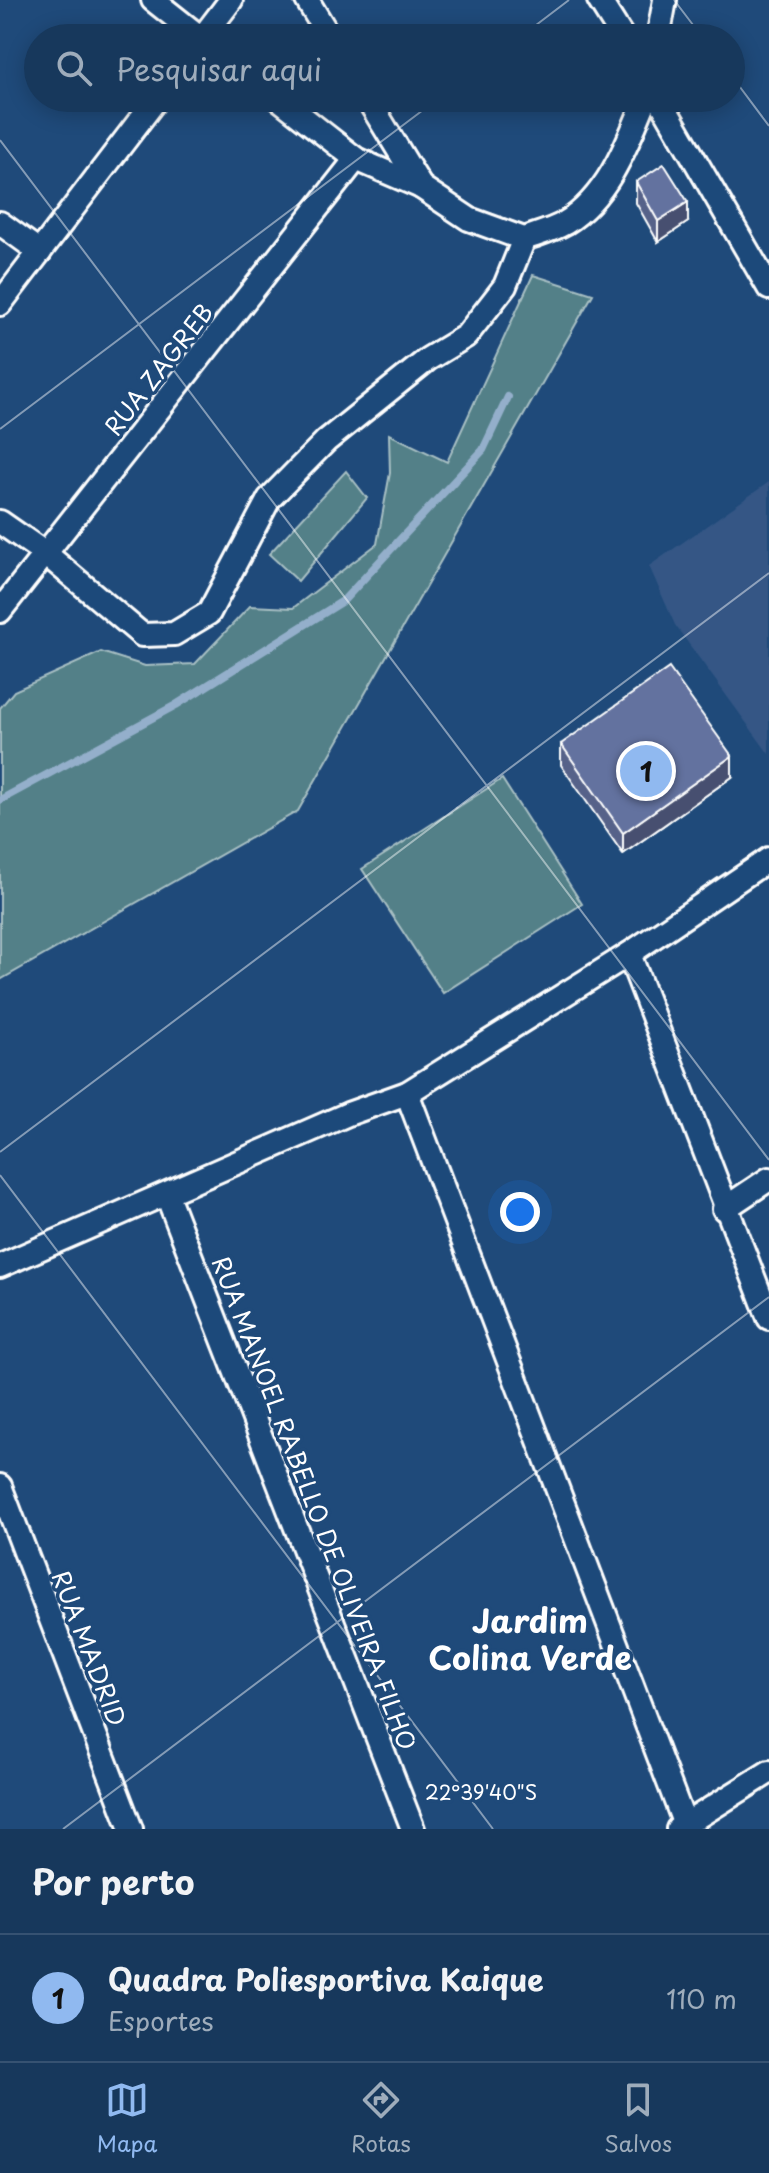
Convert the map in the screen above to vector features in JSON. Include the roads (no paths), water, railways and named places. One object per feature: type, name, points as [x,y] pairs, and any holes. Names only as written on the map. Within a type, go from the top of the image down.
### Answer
[{"type":"street","points":[[153,0],[184,24]]},
{"type":"street","points":[[213,24],[231,0]]},
{"type":"street","points":[[307,0],[322,24]]},
{"type":"street","points":[[599,0],[614,24]]},
{"type":"street","points":[[661,24],[665,0]]},
{"type":"street","points":[[0,304],[146,112]]},
{"type":"street","points":[[296,112],[356,159],[421,187],[469,219],[524,239],[565,223],[590,202],[624,154],[640,112]]},
{"type":"street","points":[[375,112],[421,187]]},
{"type":"street","points":[[667,112],[769,288]]},
{"type":"street","name":"RUA ZAGREB","points":[[0,611],[356,159]]},
{"type":"street","points":[[0,223],[40,252]]},
{"type":"street","points":[[0,522],[46,554],[142,635],[174,634],[209,613],[269,499],[326,441],[428,359],[466,336],[489,312],[505,286],[524,239]]},
{"type":"street","points":[[0,1266],[348,1114],[407,1093],[629,954],[769,859]]},
{"type":"street","points":[[629,954],[724,1209],[769,1318]]},
{"type":"street","points":[[407,1093],[682,1827],[769,1772]]},
{"type":"street","points":[[724,1209],[769,1179]]},
{"type":"street","name":"RUA MANOEL RABELLO DE OLIVEIRA FILHO","points":[[167,1195],[413,1829]]},
{"type":"street","name":"RUA MADRID","points":[[0,1486],[131,1829]]},
{"type":"waterway","points":[[0,800],[176,705],[343,601],[483,450],[508,397]]},
{"type":"place","name":"Quadra Poliesportiva Kaique","points":[[646,771]]},
{"type":"district","name":"Jardim Colina Verde","points":[[530,1638]]}]
